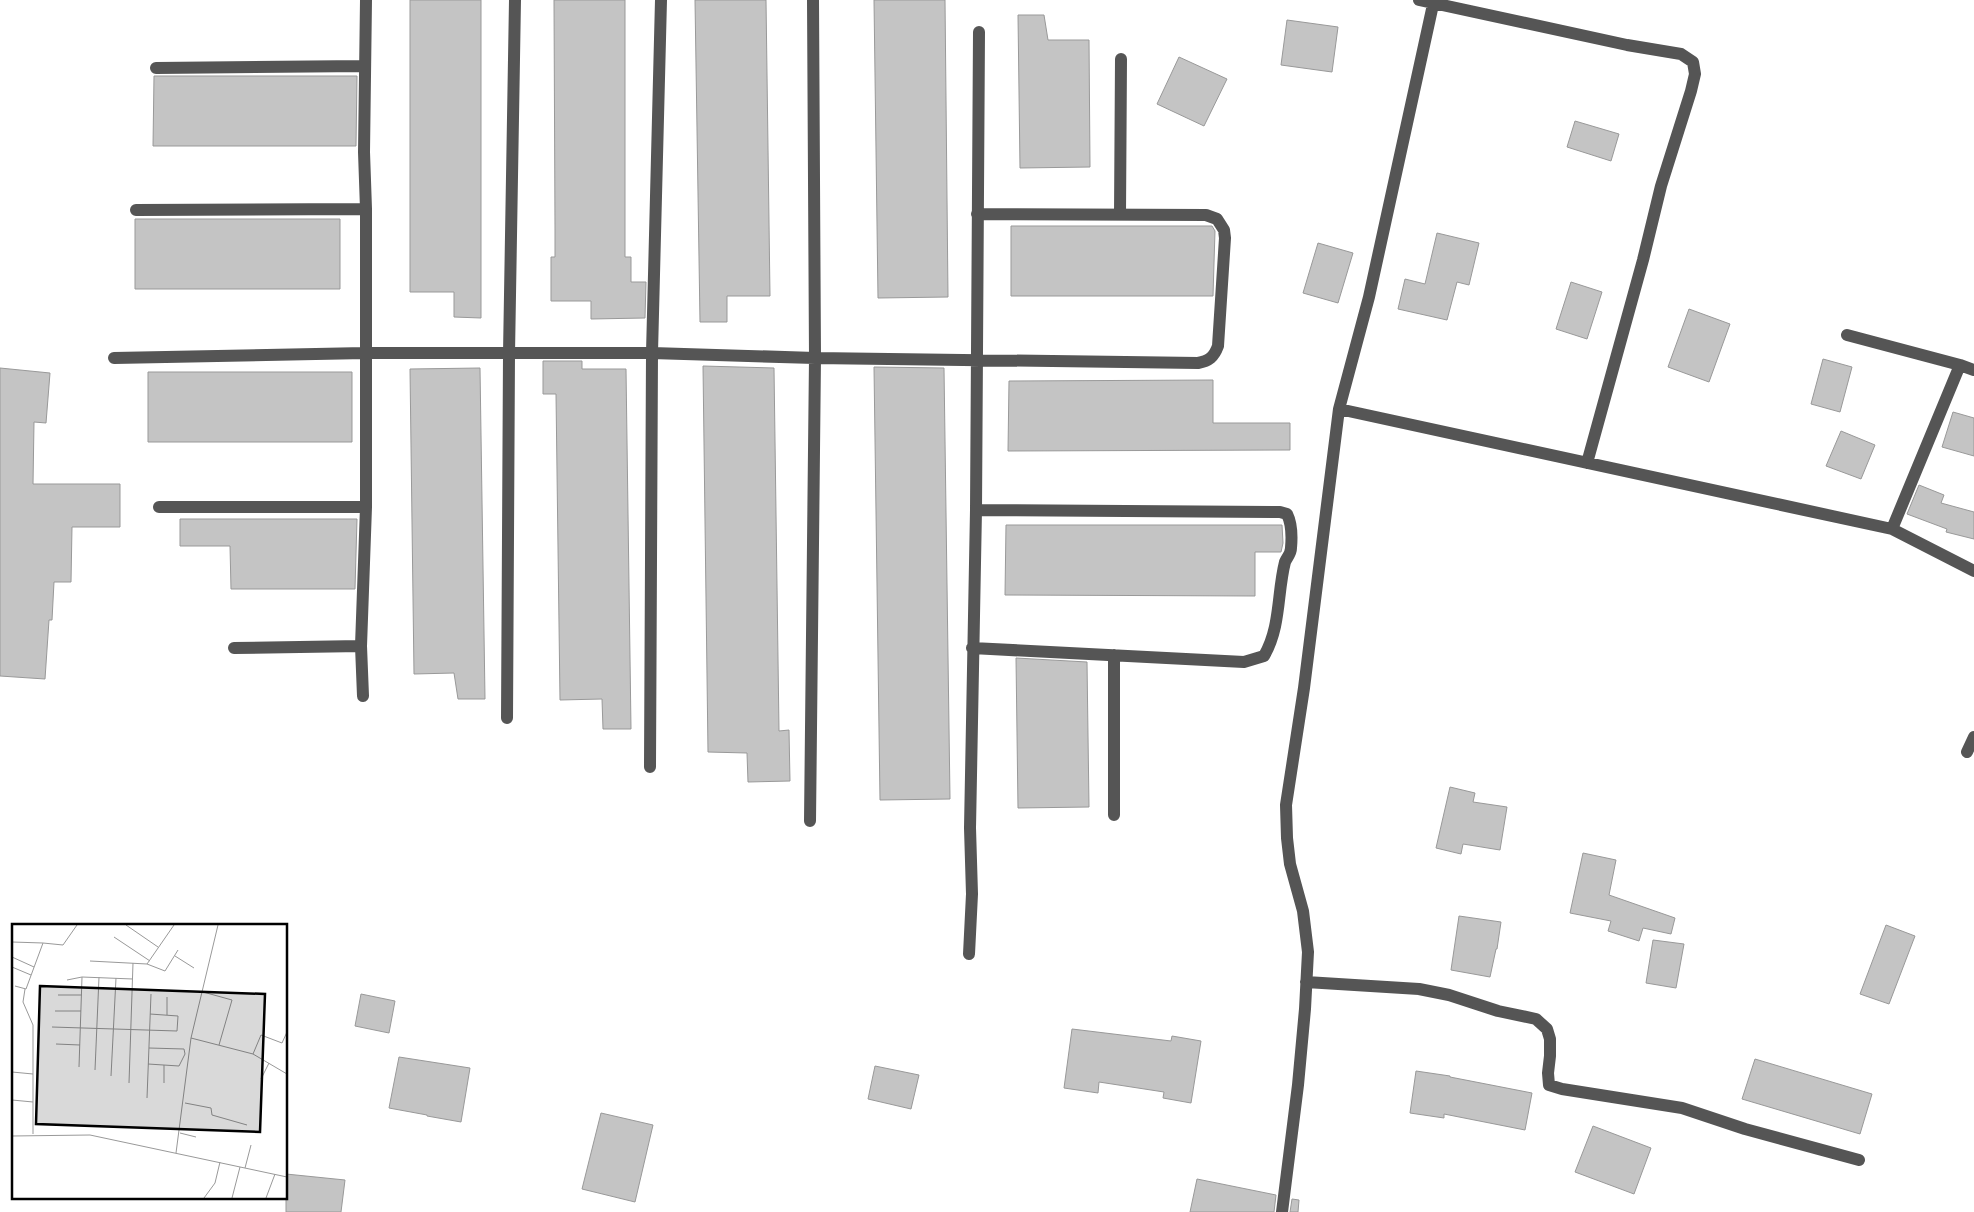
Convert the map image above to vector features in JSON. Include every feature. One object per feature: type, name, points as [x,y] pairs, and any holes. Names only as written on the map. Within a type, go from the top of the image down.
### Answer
[{"type":"street","points":[[363,696],[361,646],[366,508],[366,209],[364,152],[366,0]]},
{"type":"street","points":[[507,718],[509,354],[515,0]]},
{"type":"street","points":[[650,767],[652,353],[661,0]]},
{"type":"street","points":[[810,821],[815,358],[813,0]]},
{"type":"street","points":[[1419,0],[1627,45],[1681,54],[1693,62],[1695,74],[1691,91],[1661,186],[1643,260],[1587,463]]},
{"type":"street","points":[[1282,1212],[1298,1085],[1305,1009],[1307,944],[1303,911],[1290,864],[1286,805],[1304,688],[1338,409],[1369,297],[1434,2]]},
{"type":"street","points":[[969,954],[972,894],[970,828],[976,510],[976,214],[979,32]]},
{"type":"street","points":[[1120,214],[1121,59]]},
{"type":"street","points":[[156,68],[365,66]]},
{"type":"street","points":[[136,210],[366,209]]},
{"type":"street","points":[[114,358],[365,353],[652,353],[815,358],[1198,363],[1212,357],[1218,346],[1225,238],[1221,223],[1217,218],[1206,215],[976,214]]},
{"type":"street","points":[[1847,335],[1960,364],[1974,370]]},
{"type":"street","points":[[1892,529],[1960,364]]},
{"type":"street","points":[[1338,409],[1892,529],[1974,571]]},
{"type":"street","points":[[160,507],[366,508]]},
{"type":"street","points":[[972,648],[1244,662],[1264,656],[1272,643],[1285,560],[1292,551],[1290,521],[1287,514],[1280,512],[976,510]]},
{"type":"street","points":[[234,648],[361,646]]},
{"type":"street","points":[[1114,655],[1114,815]]},
{"type":"street","points":[[1967,752],[1974,737]]},
{"type":"street","points":[[1306,982],[1419,988],[1449,995],[1498,1011],[1536,1019],[1547,1029],[1550,1039],[1549,1085],[1682,1108],[1745,1129],[1859,1160]]},
{"type":"building","points":[[410,0],[481,0],[481,318],[454,317],[454,292],[410,292]]},
{"type":"building","points":[[554,0],[625,0],[625,257],[631,257],[631,282],[646,282],[645,318],[591,319],[591,301],[551,301],[551,257],[555,257]]},
{"type":"building","points":[[695,0],[766,0],[770,296],[727,296],[727,322],[700,322]]},
{"type":"building","points":[[874,0],[945,0],[948,297],[878,298]]},
{"type":"building","points":[[1018,15],[1044,15],[1048,40],[1089,40],[1090,167],[1020,168]]},
{"type":"building","points":[[1287,20],[1338,27],[1332,72],[1281,65]]},
{"type":"building","points":[[1179,57],[1227,79],[1204,126],[1157,104]]},
{"type":"building","points":[[154,76],[357,76],[356,146],[153,146]]},
{"type":"building","points":[[1575,121],[1619,134],[1611,161],[1567,147]]},
{"type":"building","points":[[135,219],[340,219],[340,289],[135,289]]},
{"type":"building","points":[[1011,226],[1212,226],[1215,231],[1213,296],[1011,296]]},
{"type":"building","points":[[1437,233],[1479,243],[1469,285],[1457,282],[1447,320],[1398,309],[1405,279],[1425,284]]},
{"type":"building","points":[[1318,243],[1353,253],[1338,303],[1303,293]]},
{"type":"building","points":[[1571,282],[1602,292],[1587,339],[1556,329]]},
{"type":"building","points":[[1689,309],[1730,324],[1709,382],[1668,367]]},
{"type":"building","points":[[1823,359],[1852,367],[1840,412],[1811,404]]},
{"type":"building","points":[[543,361],[582,361],[582,369],[626,369],[631,729],[603,729],[602,699],[560,700],[556,394],[543,394]]},
{"type":"building","points":[[703,366],[774,368],[779,731],[789,730],[790,781],[748,782],[747,753],[708,752]]},
{"type":"building","points":[[874,367],[944,368],[950,799],[880,800]]},
{"type":"building","points":[[0,368],[50,373],[46,423],[34,422],[33,484],[120,484],[120,527],[72,527],[71,582],[54,582],[52,620],[49,620],[45,679],[0,676]]},
{"type":"building","points":[[480,368],[485,699],[458,699],[454,673],[414,674],[410,369]]},
{"type":"building","points":[[148,372],[352,372],[352,442],[148,442]]},
{"type":"building","points":[[1213,380],[1213,423],[1290,423],[1290,450],[1008,451],[1009,381]]},
{"type":"building","points":[[1953,412],[1974,418],[1974,456],[1942,447]]},
{"type":"building","points":[[1841,431],[1875,445],[1861,479],[1826,466]]},
{"type":"building","points":[[1919,485],[1944,495],[1941,503],[1974,512],[1974,539],[1946,532],[1947,529],[1907,514]]},
{"type":"building","points":[[180,519],[357,519],[355,589],[231,589],[230,546],[180,546]]},
{"type":"building","points":[[1006,525],[1282,525],[1283,543],[1281,552],[1255,552],[1255,596],[1005,595]]},
{"type":"building","points":[[1016,658],[1087,662],[1089,807],[1018,808]]},
{"type":"building","points":[[1450,787],[1475,793],[1473,802],[1507,807],[1500,850],[1463,844],[1461,854],[1436,848]]},
{"type":"building","points":[[1583,853],[1616,860],[1609,895],[1675,918],[1671,934],[1643,928],[1639,941],[1608,931],[1611,921],[1570,913]]},
{"type":"building","points":[[1459,916],[1501,922],[1490,977],[1451,970]]},
{"type":"building","points":[[1886,925],[1915,936],[1889,1004],[1860,994]]},
{"type":"building","points":[[1653,940],[1684,944],[1676,988],[1646,983]]},
{"type":"building","points":[[361,994],[395,1001],[389,1033],[355,1026]]},
{"type":"building","points":[[1072,1029],[1171,1041],[1172,1036],[1201,1041],[1191,1103],[1163,1098],[1164,1092],[1099,1082],[1098,1093],[1064,1088]]},
{"type":"building","points":[[399,1057],[470,1068],[461,1122],[389,1108]]},
{"type":"building","points":[[1755,1059],[1872,1094],[1860,1134],[1742,1099]]},
{"type":"building","points":[[875,1066],[919,1075],[911,1109],[868,1099]]},
{"type":"building","points":[[1416,1071],[1532,1093],[1525,1130],[1444,1114],[1444,1118],[1410,1113]]},
{"type":"building","points":[[601,1113],[653,1125],[635,1202],[582,1189]]},
{"type":"building","points":[[1593,1126],[1651,1148],[1634,1194],[1575,1172]]},
{"type":"building","points":[[288,1174],[345,1180],[341,1212],[286,1212]]},
{"type":"building","points":[[1197,1179],[1276,1195],[1274,1212],[1190,1212]]},
{"type":"building","points":[[1292,1199],[1299,1200],[1298,1212],[1290,1212]]}]
